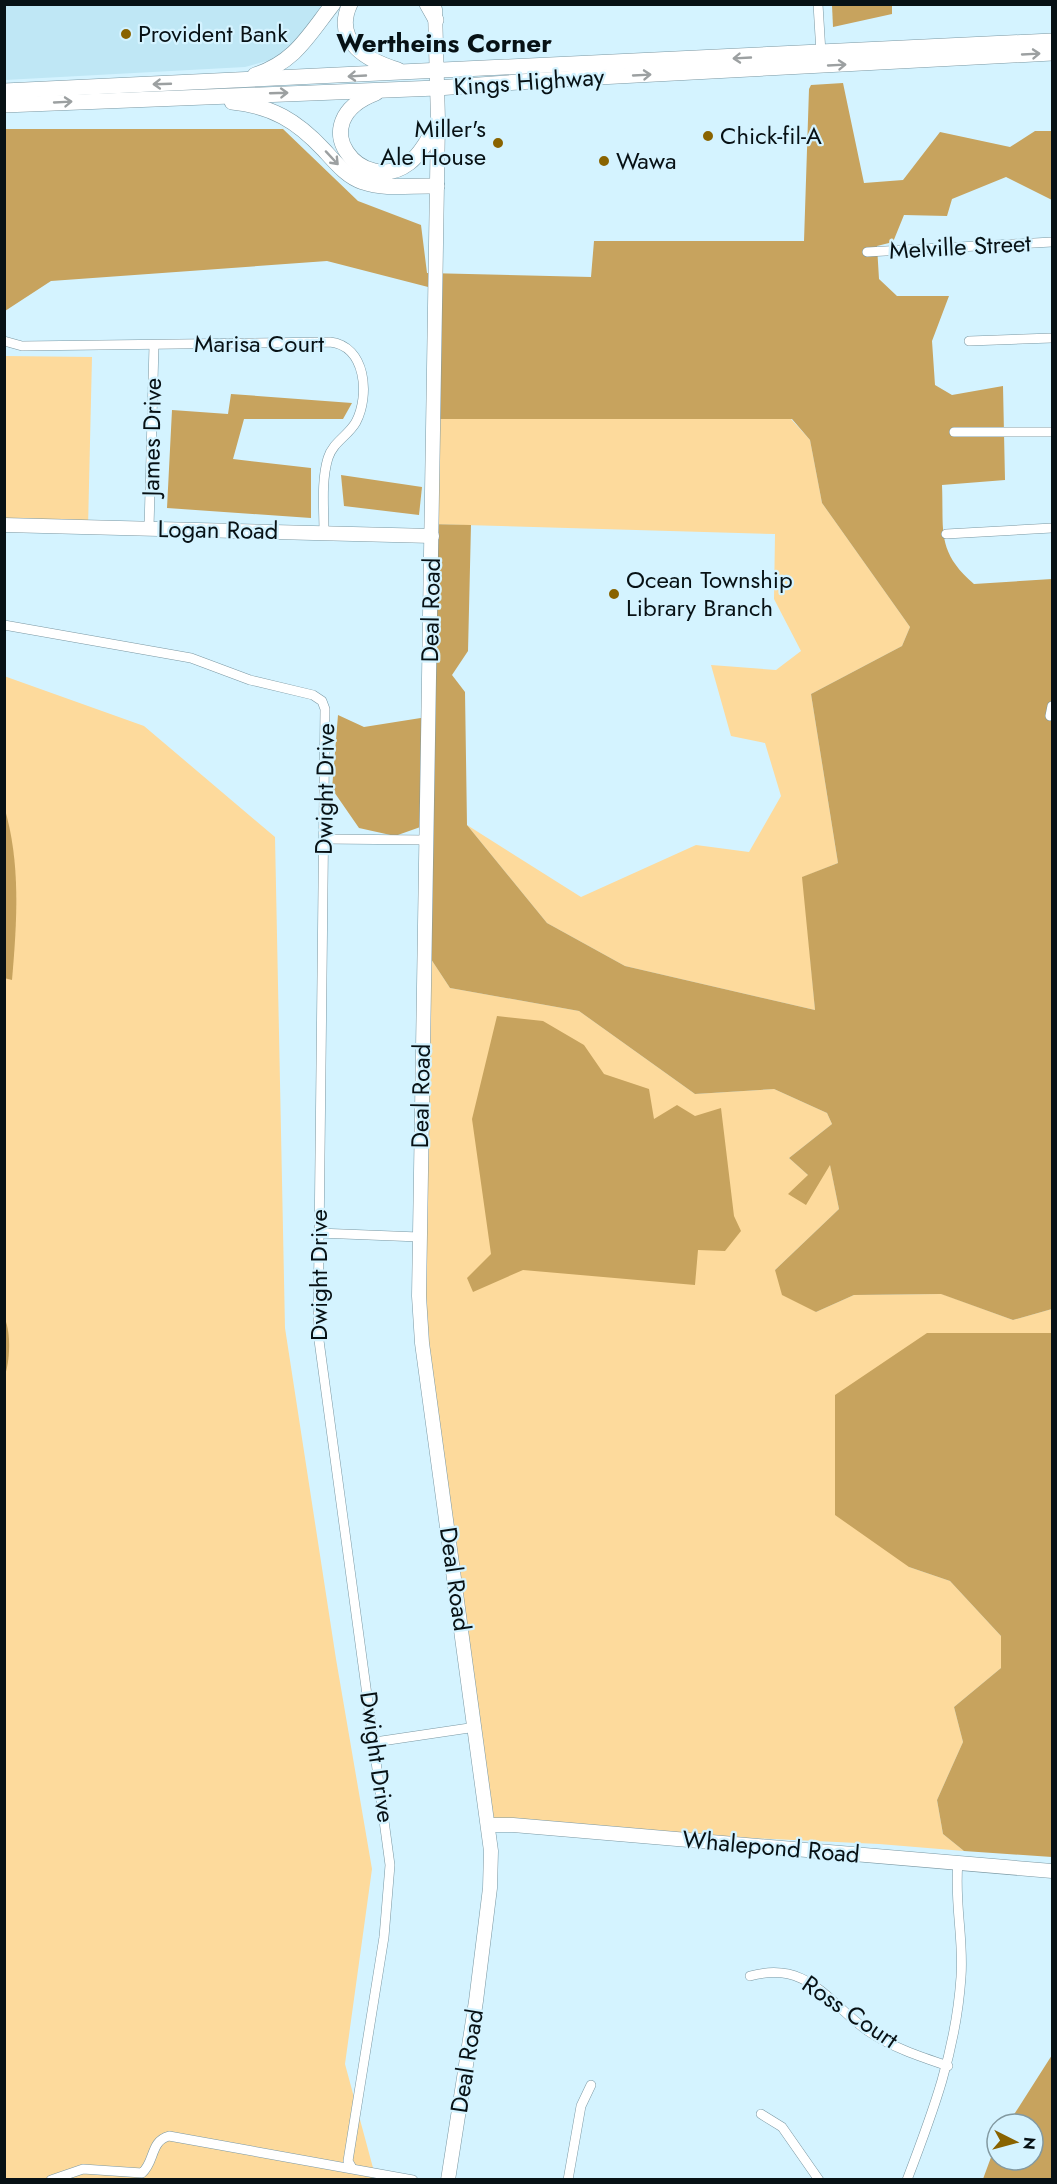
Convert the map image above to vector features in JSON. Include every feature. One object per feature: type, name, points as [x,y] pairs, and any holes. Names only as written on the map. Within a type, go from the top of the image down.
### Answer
[{"type":"main road","points":[[234,81],[268,71],[286,62],[333,4]]},
{"type":"main road","points":[[350,4],[346,26],[360,54],[375,63],[407,73]]},
{"type":"main road","points":[[427,4],[435,12]]},
{"type":"main road","name":"Kings Highway","points":[[4,91],[1053,41]]},
{"type":"main road","name":"Kings Highway","points":[[4,105],[187,96],[437,88],[561,79],[1053,53]]},
{"type":"main road","points":[[395,88],[359,100],[346,112],[341,137],[349,156],[356,163],[380,172],[406,165],[416,157],[438,122]]},
{"type":"main road","points":[[187,96],[254,105],[280,113],[304,129],[345,171],[363,183],[380,186],[437,186]]},
{"type":"street","points":[[818,4],[820,53]]},
{"type":"street","name":"Deal Road","points":[[435,12],[438,122],[419,1237],[422,1343],[489,1825],[490,1888],[476,2001],[448,2180]]},
{"type":"street","points":[[1052,242],[1053,253]]},
{"type":"street","name":"Melville Street","points":[[867,252],[1052,242]]},
{"type":"street","points":[[969,341],[1053,338]]},
{"type":"street","name":"Marisa Court","points":[[4,341],[22,346],[330,342],[342,345],[352,352],[362,374],[361,406],[351,430],[334,445],[328,456],[325,472],[324,533]]},
{"type":"street","name":"James Drive","points":[[149,528],[154,345]]},
{"type":"street","points":[[954,432],[1053,432]]},
{"type":"street","name":"Logan Road","points":[[4,525],[432,536]]},
{"type":"street","points":[[946,534],[1053,528]]},
{"type":"street","name":"Dwight Drive","points":[[4,625],[191,658],[250,680],[317,697],[324,704],[326,717],[317,1309],[320,1355],[389,1843],[390,1886],[348,2162],[352,2168]]},
{"type":"street","points":[[324,839],[427,840]]},
{"type":"street","points":[[318,1233],[419,1237]]},
{"type":"street","points":[[375,1742],[476,1727]]},
{"type":"street","name":"Whalepond Road","points":[[489,1825],[599,1832],[1053,1871]]},
{"type":"street","points":[[907,2180],[948,2066],[962,1975],[956,1884],[958,1863]]},
{"type":"street","name":"Ross Court","points":[[750,1976],[776,1971],[803,1979],[823,1991],[876,2036],[948,2066]]},
{"type":"street","points":[[568,2180],[579,2114],[591,2085]]},
{"type":"street","points":[[761,2114],[782,2127],[819,2180]]},
{"type":"street","points":[[51,2180],[82,2169],[142,2173],[159,2140],[169,2136],[413,2180]]},
{"type":"shaded area","points":[[5,5],[324,5],[285,56],[245,67],[5,80]]},
{"type":"shaded area","points":[[832,5],[892,5],[892,14],[833,27]]},
{"type":"shaded area","points":[[843,83],[864,183],[903,180],[940,132],[1010,147],[1035,131],[1052,131],[1052,200],[1006,177],[952,199],[947,216],[904,215],[893,242],[877,246],[879,279],[897,296],[949,296],[932,341],[935,385],[952,395],[1003,386],[1005,480],[942,485],[944,539],[953,561],[974,584],[1052,579],[1052,1309],[1013,1320],[941,1294],[854,1295],[816,1312],[782,1295],[775,1270],[839,1209],[830,1165],[806,1205],[788,1194],[808,1175],[789,1158],[832,1124],[827,1113],[774,1089],[695,1094],[579,1011],[450,988],[427,953],[426,825],[395,836],[359,828],[332,789],[338,715],[364,727],[427,717],[428,524],[471,525],[468,651],[452,675],[465,692],[467,825],[547,923],[625,966],[815,1010],[802,877],[838,863],[811,694],[902,646],[910,627],[822,503],[810,440],[792,419],[428,419],[432,288],[327,261],[51,281],[5,311],[5,129],[283,129],[358,201],[421,225],[427,273],[591,277],[594,241],[804,241],[809,89],[811,85]]},
{"type":"shaded area","points":[[5,356],[92,357],[88,528],[5,526]]},
{"type":"shaded area","points":[[231,394],[352,403],[343,419],[244,419],[233,459],[311,468],[311,518],[167,508],[172,410],[228,414]]},
{"type":"shaded area","points":[[428,419],[791,419],[810,440],[822,503],[910,627],[902,646],[811,694],[838,863],[803,877],[815,1010],[625,966],[547,923],[467,825],[581,897],[696,845],[749,852],[781,796],[765,743],[731,736],[711,665],[776,670],[801,651],[774,599],[775,534],[428,524]]},
{"type":"shaded area","points":[[341,475],[422,487],[419,515],[344,506]]},
{"type":"shaded area","points":[[4,676],[144,726],[275,837],[285,1328],[336,1659],[372,1869],[345,2064],[376,2179],[5,2179]]},
{"type":"shaded area","points":[[4,806],[13,849],[16,892],[12,980],[4,978]]},
{"type":"shaded area","points":[[427,953],[450,988],[579,1011],[695,1094],[774,1089],[827,1113],[832,1124],[789,1158],[808,1175],[830,1164],[839,1209],[775,1270],[816,1312],[854,1295],[942,1294],[1013,1320],[1052,1309],[1052,1333],[927,1333],[909,1567],[950,1581],[1001,1636],[1001,1668],[954,1707],[963,1742],[937,1800],[943,1834],[964,1851],[879,1844],[489,1826],[420,1327]]},
{"type":"shaded area","points":[[497,1016],[543,1021],[584,1045],[604,1074],[649,1089],[654,1119],[677,1105],[695,1116],[721,1108],[734,1216],[741,1231],[725,1251],[698,1250],[695,1285],[523,1270],[473,1292],[467,1278],[491,1254],[472,1119]]},
{"type":"shaded area","points":[[5,1319],[9,1347],[5,1375]]},
{"type":"shaded area","points":[[927,1333],[1052,1333],[1052,1857],[964,1851],[943,1834],[937,1800],[963,1742],[954,1707],[1001,1668],[1001,1636],[950,1581],[909,1567],[835,1515],[835,1395]]},
{"type":"shaded area","points":[[1052,2055],[1052,2179],[983,2179],[986,2172],[1045,2172],[1045,2112],[1016,2112]]},
{"type":"place","name":"Provident Bank","points":[[126,34]]},
{"type":"place","name":"Chick-fil-A","points":[[708,136]]},
{"type":"place","name":"Miller's Ale House","points":[[498,143]]},
{"type":"place","name":"Wawa","points":[[604,161]]},
{"type":"place","name":"Ocean Township Library Branch","points":[[614,594]]},
{"type":"district","name":"Wertheins Corner","points":[[444,43]]}]
